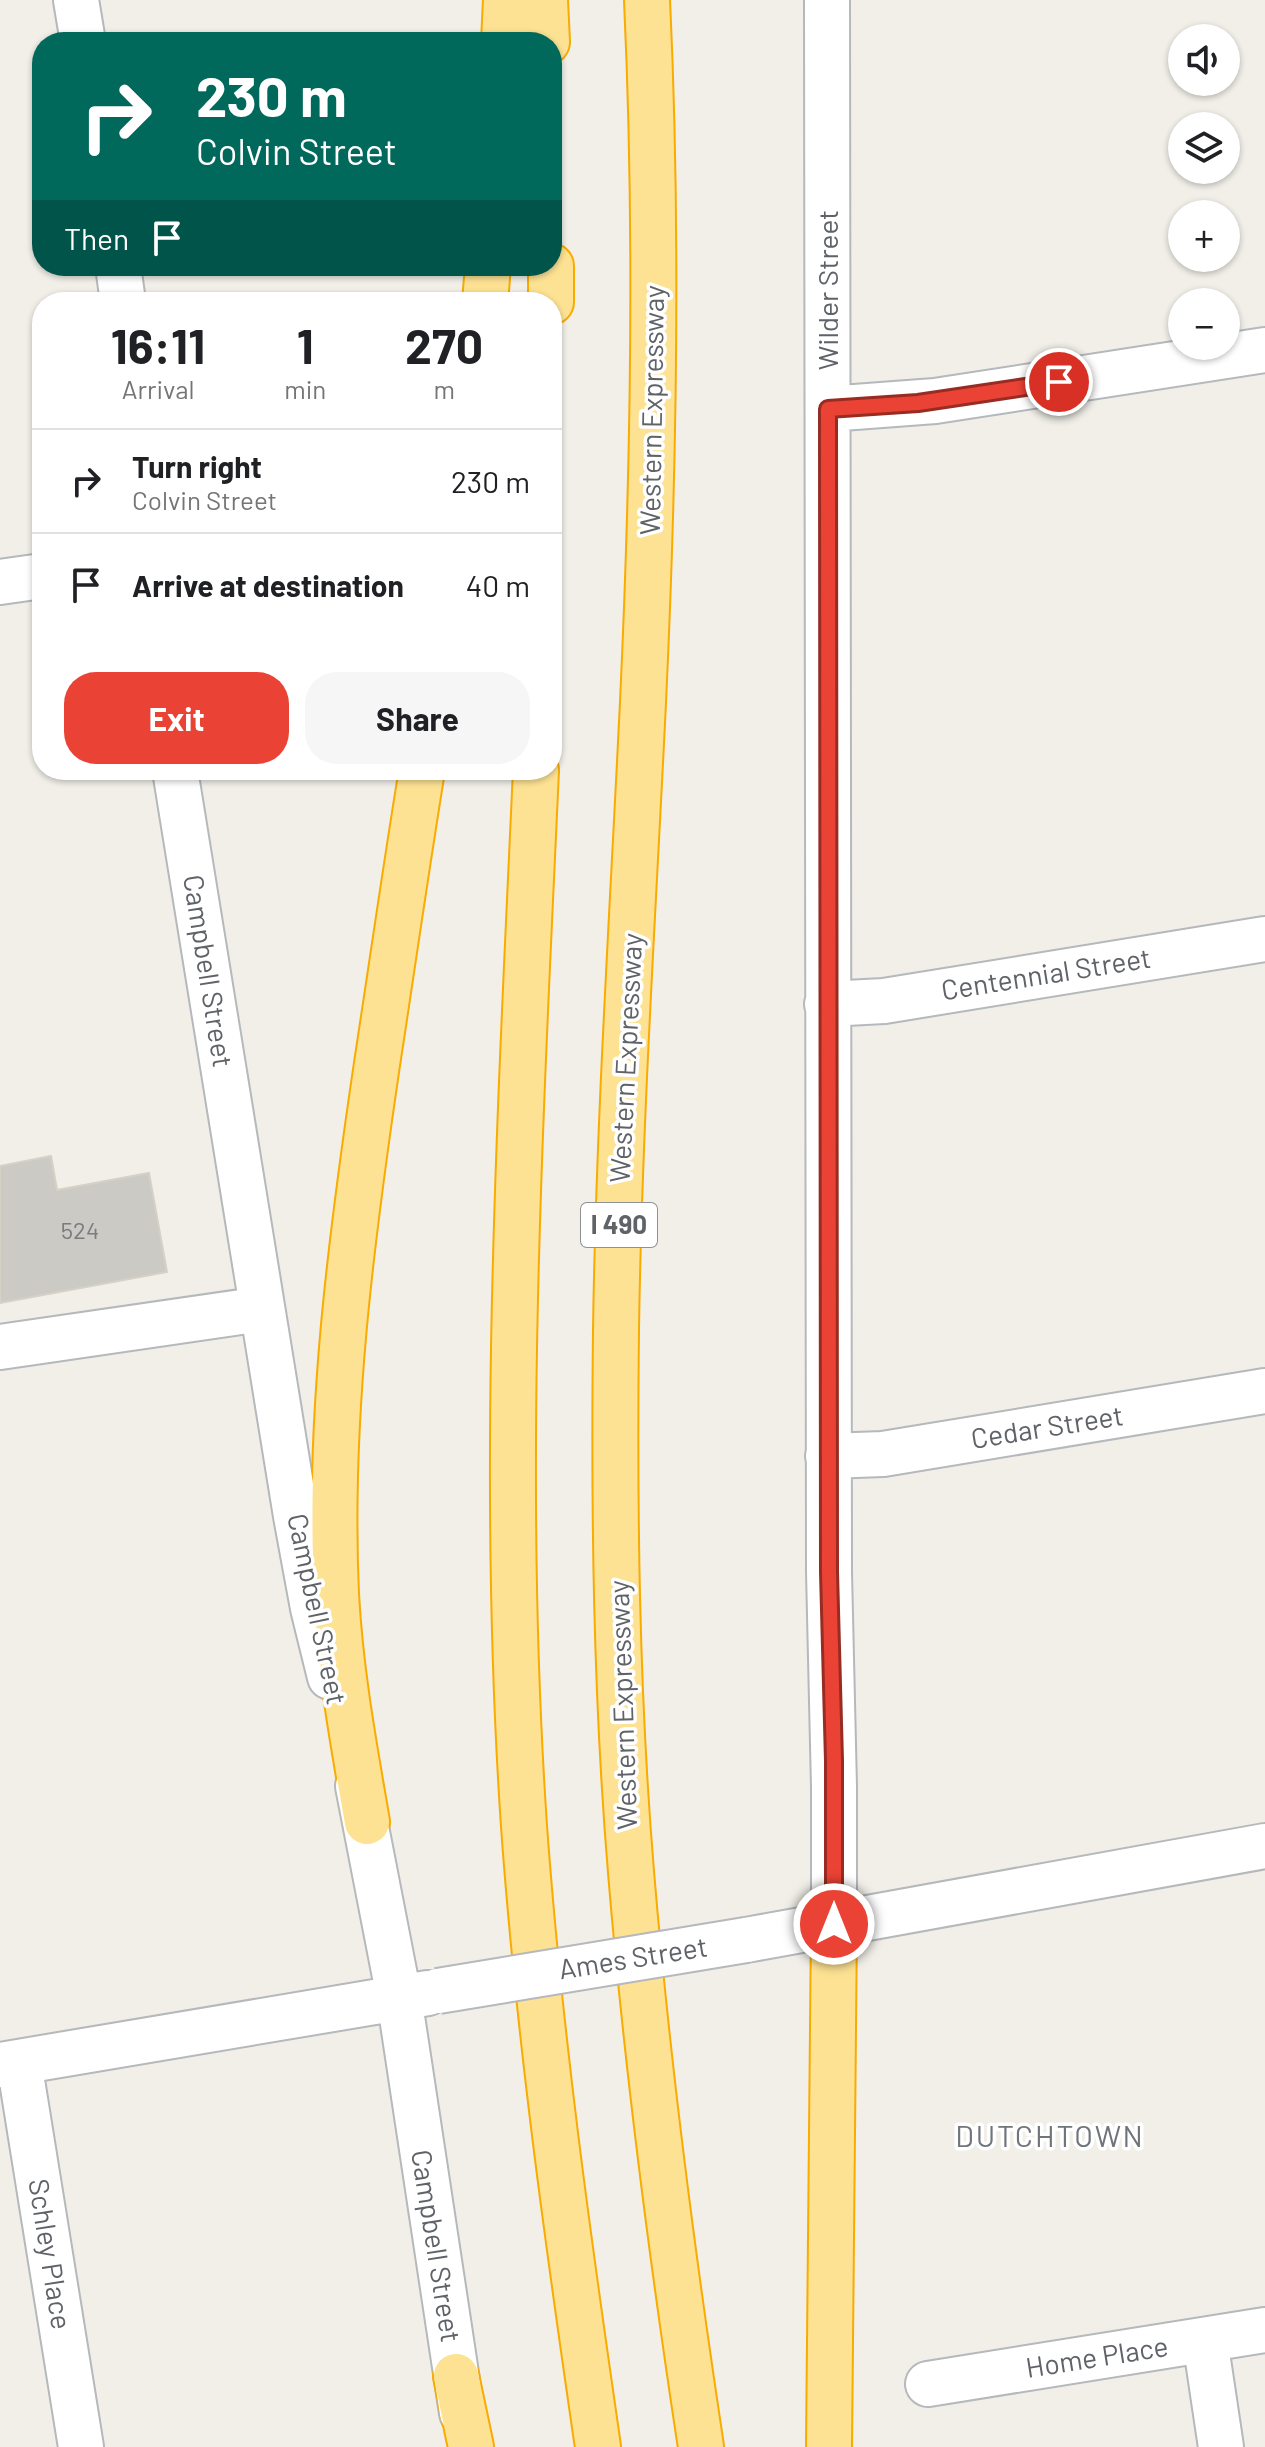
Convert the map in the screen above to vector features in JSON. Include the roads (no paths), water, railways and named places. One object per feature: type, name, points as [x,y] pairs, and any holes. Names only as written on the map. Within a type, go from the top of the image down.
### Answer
[{"type":"highway","points":[[504,32],[506,0]]},
{"type":"highway","points":[[545,0],[547,32]]},
{"type":"highway","name":"Western Expressway","points":[[647,0],[654,231],[654,355],[643,699],[620,1171],[616,1344],[618,1635],[629,1852],[643,2011],[665,2195],[701,2447]]},
{"type":"highway","points":[[367,1822],[344,1685],[337,1599],[337,1434],[344,1304],[421,780]]},
{"type":"highway","points":[[536,780],[514,1341],[513,1515],[518,1672],[524,1824],[546,2059],[598,2447]]},
{"type":"highway","points":[[829,2447],[834,1924]]},
{"type":"highway","points":[[456,2376],[469,2447]]},
{"type":"street","points":[[76,0],[81,32]]},
{"type":"street","name":"Wilder Street","points":[[827,0],[828,1456],[834,1924]]},
{"type":"street","points":[[828,409],[947,399],[1265,350]]},
{"type":"street","points":[[0,582],[32,577]]},
{"type":"street","name":"Campbell Street","points":[[177,780],[304,1565],[367,1822],[418,1994],[456,2376]]},
{"type":"street","name":"Centennial Street","points":[[827,1004],[884,1001],[1265,939]]},
{"type":"street","points":[[0,1347],[262,1309]]},
{"type":"street","name":"Cedar Street","points":[[828,1456],[892,1453],[1265,1391]]},
{"type":"street","name":"Ames Street","points":[[10,2063],[746,1940],[1265,1846]]},
{"type":"street","name":"Schley Place","points":[[10,2063],[81,2447]]},
{"type":"street","name":"Home Place","points":[[928,2384],[1265,2330]]},
{"type":"street","points":[[1205,2340],[1221,2447]]},
{"type":"district","name":"DUTCHTOWN","points":[[1050,2137]]}]
